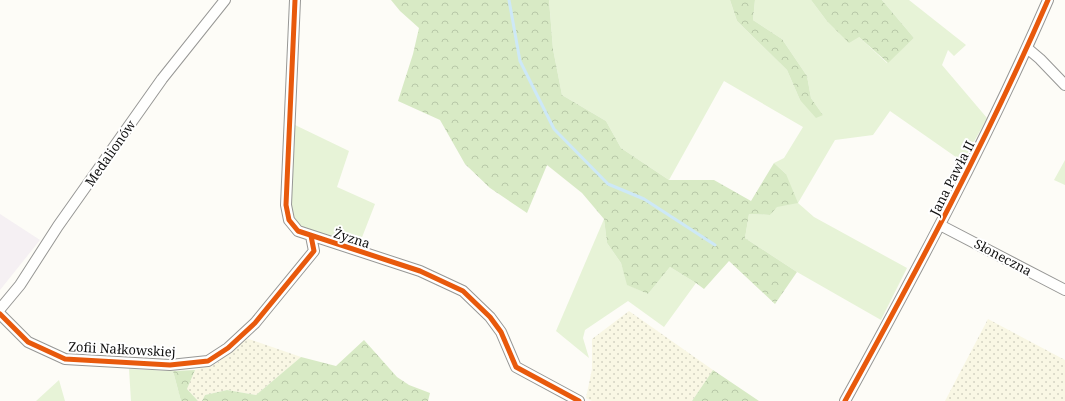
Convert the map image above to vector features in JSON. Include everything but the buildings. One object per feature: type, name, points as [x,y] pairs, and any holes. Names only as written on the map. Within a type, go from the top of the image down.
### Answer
[{"type":"street","name":"Medalionów","points":[[0,309],[20,285],[58,226],[162,79],[225,0]]},
{"type":"street","name":"Żyzna","points":[[295,0],[286,205],[289,220],[298,231],[420,271],[463,291],[490,318],[501,332],[516,366],[579,401]]},
{"type":"street","name":"Jana Pawła II","points":[[845,401],[940,225],[976,154],[1027,48],[1045,1]]},
{"type":"street","points":[[1027,48],[1065,85]]},
{"type":"street","name":"Słoneczna","points":[[940,225],[1065,290]]},
{"type":"street","name":"Zofii Nałkowskiej","points":[[0,314],[28,342],[65,359],[170,365],[208,361],[228,348],[255,323],[273,302],[314,251],[311,236]]},
{"type":"shaded area","points":[[0,214],[40,240],[0,290]]},
{"type":"shaded area","points":[[629,311],[713,370],[692,401],[592,401],[586,398],[592,369],[592,339]]},
{"type":"shaded area","points":[[988,319],[1065,360],[1065,401],[945,401]]},
{"type":"shaded area","points":[[246,338],[301,357],[256,395],[227,390],[205,395],[202,401],[198,401],[187,389],[195,370],[217,363]]},
{"type":"green space","points":[[391,0],[549,0],[553,49],[562,95],[606,121],[621,148],[669,180],[714,180],[751,201],[774,163],[786,174],[798,203],[777,207],[770,215],[749,214],[745,238],[797,272],[775,304],[729,261],[704,289],[670,267],[648,294],[627,285],[621,263],[607,243],[604,219],[582,193],[547,165],[527,213],[490,188],[465,164],[440,120],[398,101],[413,54],[419,28],[400,11]]},
{"type":"green space","points":[[549,0],[730,0],[737,21],[787,70],[800,100],[823,115],[811,98],[807,76],[782,39],[753,20],[755,0],[811,0],[826,20],[859,37],[887,63],[914,38],[882,0],[909,0],[966,45],[954,56],[948,50],[942,65],[987,118],[963,162],[890,111],[873,135],[835,140],[798,203],[814,217],[907,268],[881,320],[797,272],[745,238],[749,214],[770,215],[786,174],[774,163],[784,158],[803,127],[724,81],[669,180],[621,148],[606,121],[562,95],[553,49]]},
{"type":"green space","points":[[730,0],[755,0],[753,20],[782,39],[807,76],[811,98],[823,115],[816,118],[800,100],[787,70],[737,21]]},
{"type":"green space","points":[[811,0],[882,0],[914,38],[888,63],[859,37],[849,43],[826,20]]},
{"type":"green space","points":[[295,125],[349,151],[337,187],[375,204],[359,245],[300,227],[293,218],[289,205]]},
{"type":"green space","points":[[1065,160],[1065,185],[1054,180]]},
{"type":"green space","points":[[604,219],[607,243],[621,263],[628,285],[648,294],[670,267],[696,283],[664,327],[628,301],[585,330],[583,338],[589,358],[556,331]]},
{"type":"green space","points":[[364,340],[397,377],[409,385],[430,393],[428,401],[202,401],[205,395],[227,390],[256,395],[301,357],[336,366]]},
{"type":"green space","points":[[129,369],[173,371],[181,401],[131,401]]},
{"type":"green space","points":[[195,370],[187,389],[198,401],[181,401],[173,371]]},
{"type":"green space","points":[[713,370],[759,401],[692,401]]},
{"type":"green space","points":[[59,380],[65,401],[36,401]]},
{"type":"waterway","points":[[509,0],[520,61],[554,129],[608,184],[644,199],[715,245]]},
{"type":"cycle path","points":[[295,0],[286,205],[289,220],[298,231],[420,271],[463,291],[490,317],[501,332],[516,367],[579,401]]},
{"type":"cycle path","points":[[845,401],[951,203],[1001,102],[1048,0]]},
{"type":"cycle path","points":[[0,314],[28,342],[65,359],[170,365],[208,361],[228,348],[255,323],[314,251],[311,236]]}]
